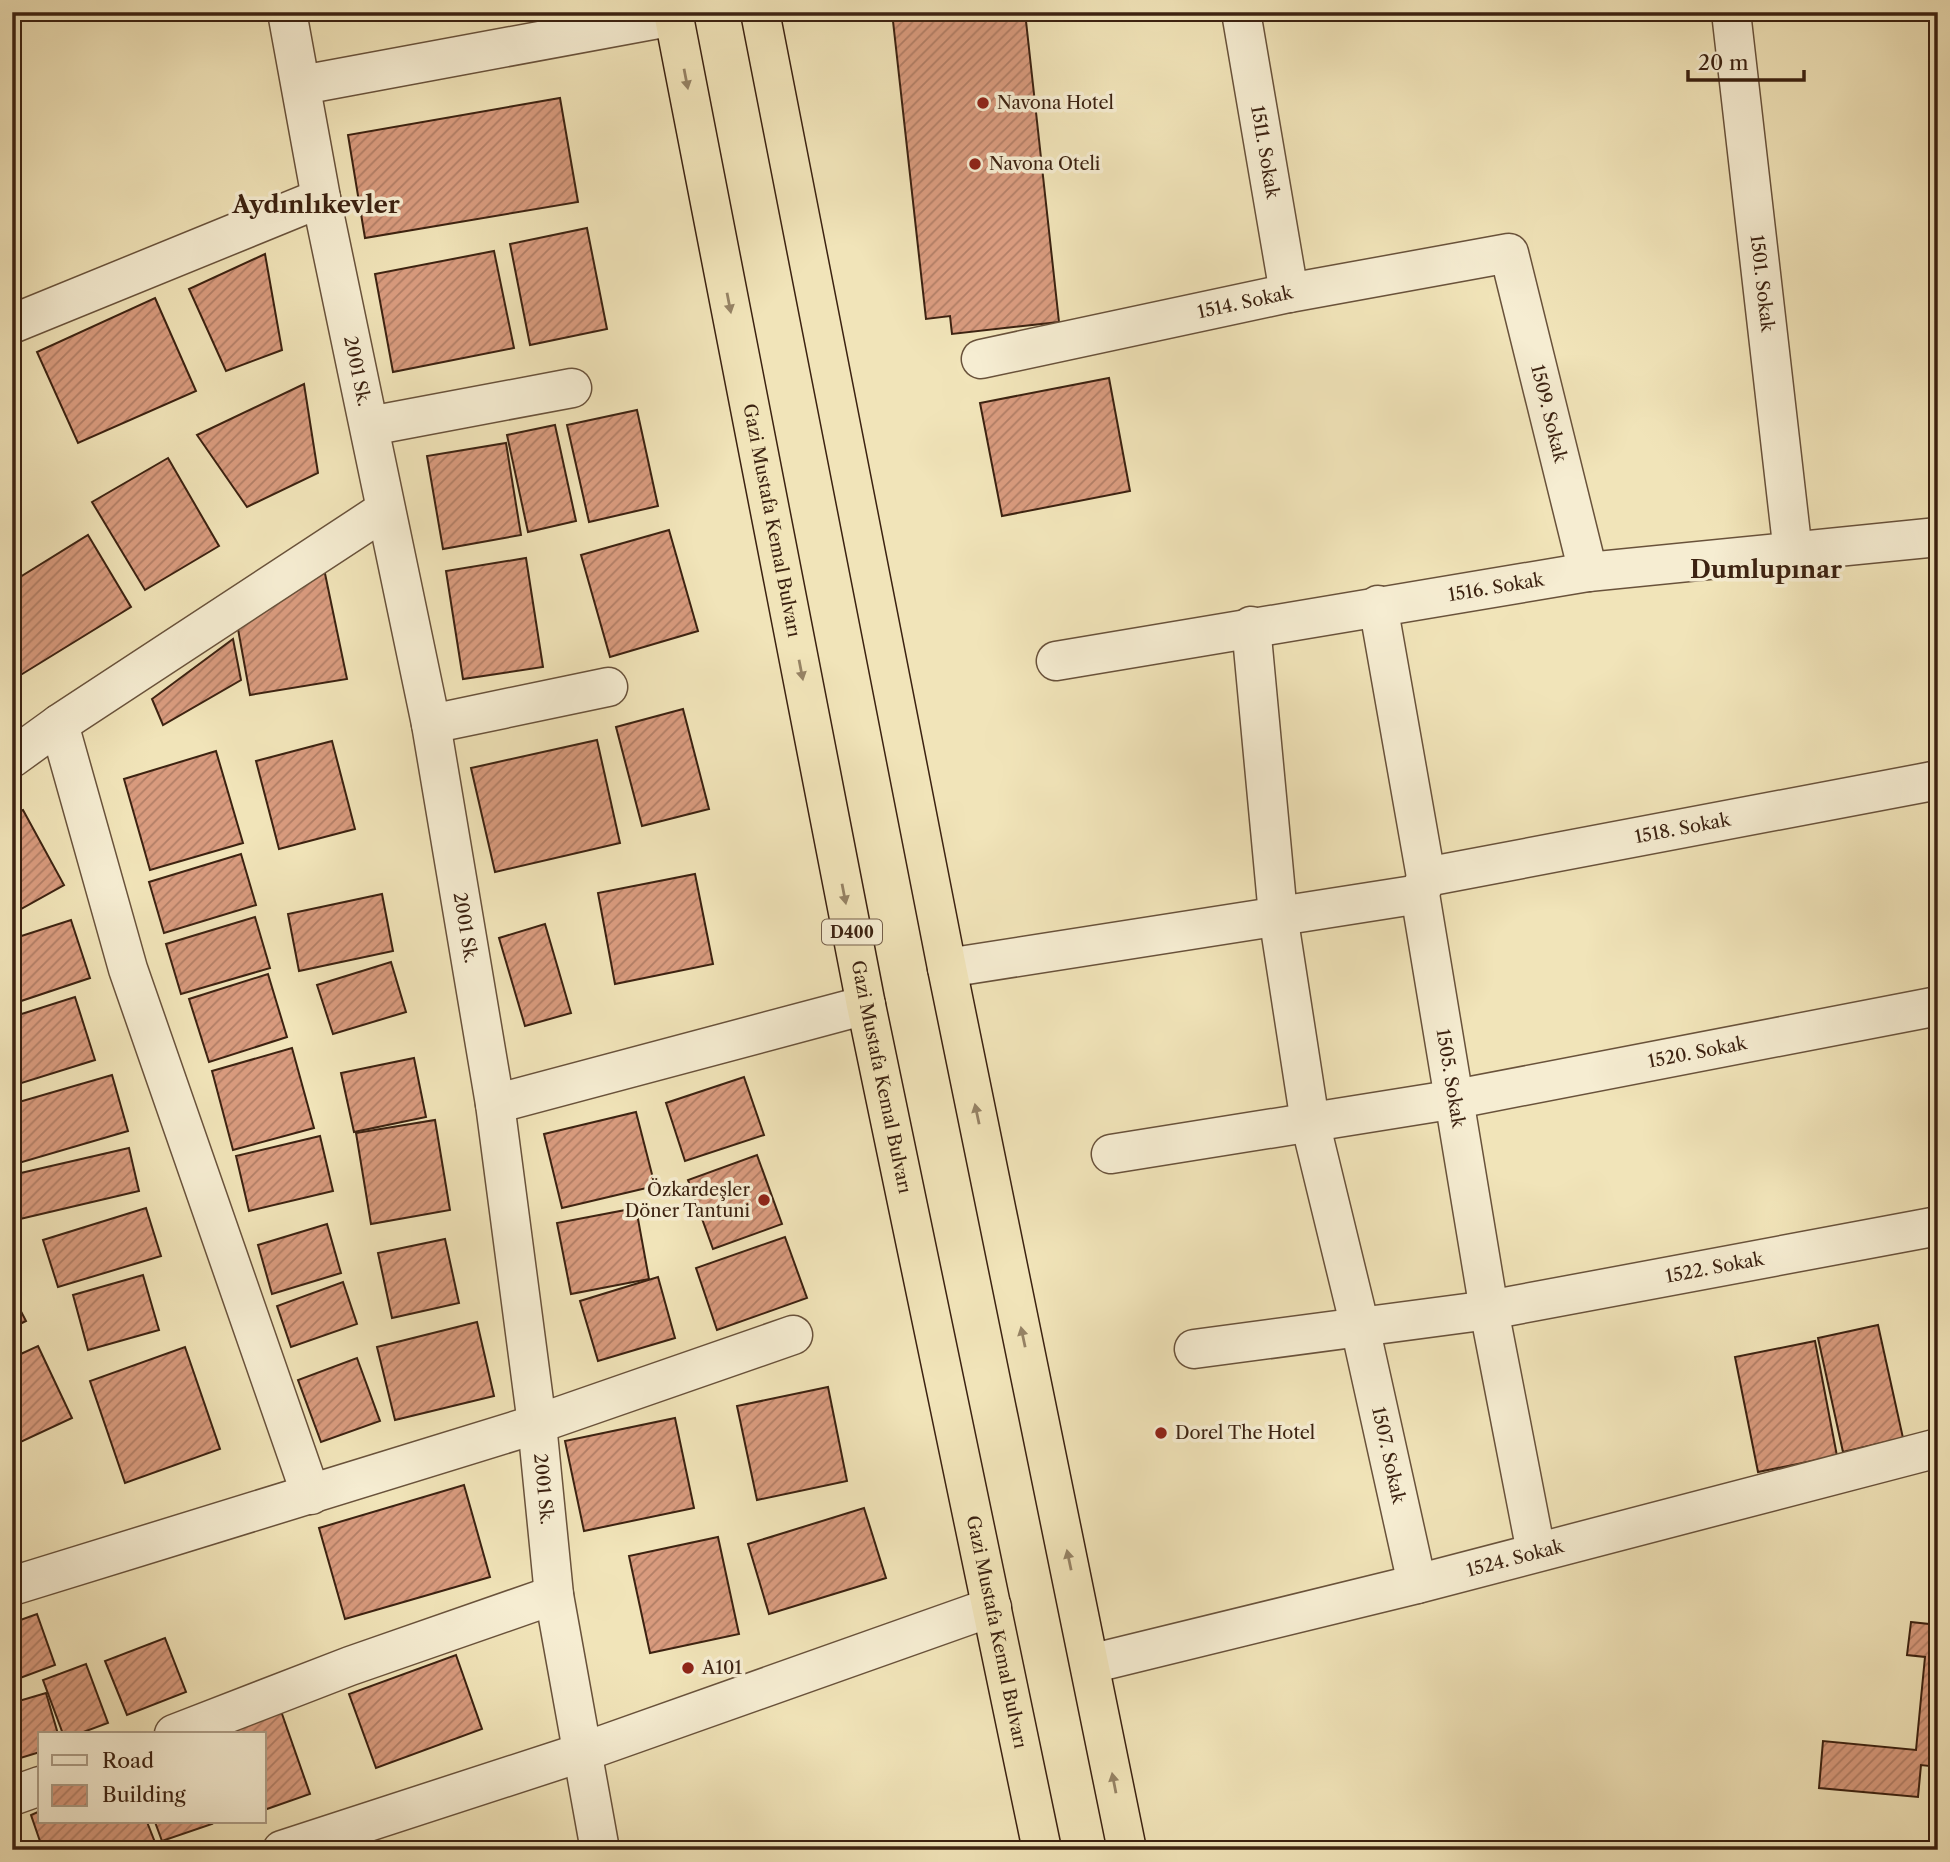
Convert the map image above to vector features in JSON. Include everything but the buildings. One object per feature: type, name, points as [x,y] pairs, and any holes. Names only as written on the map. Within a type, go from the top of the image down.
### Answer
[{"type":"highway","points":[[761,12],[947,968],[1127,1850]]},
{"type":"highway","name":"Gazi Mustafa Kemal Bulvarı","points":[[673,14],[866,1005],[1042,1850]]},
{"type":"street","name":"2001 Sk.","points":[[287,12],[321,198],[431,724],[495,1104],[537,1424],[554,1595],[580,1753],[600,1850]]},
{"type":"street","name":"1511. Sokak","points":[[1241,12],[1289,293]]},
{"type":"street","name":"1501. Sokak","points":[[1731,12],[1793,553]]},
{"type":"street","points":[[302,85],[673,14]]},
{"type":"street","points":[[12,324],[321,198]]},
{"type":"street","name":"1514. Sokak","points":[[981,359],[1289,293],[1509,253]]},
{"type":"street","name":"1509. Sokak","points":[[1509,253],[1588,572]]},
{"type":"street","points":[[370,426],[572,388]]},
{"type":"street","points":[[12,758],[59,724],[385,510]]},
{"type":"street","name":"1516. Sokak","points":[[1056,660],[1588,572],[1938,537]]},
{"type":"street","name":"1505. Sokak","points":[[1378,605],[1489,1310],[1536,1552]]},
{"type":"street","name":"1507. Sokak","points":[[1251,626],[1278,915],[1310,1122],[1360,1327],[1417,1584]]},
{"type":"street","points":[[431,724],[608,687]]},
{"type":"street","points":[[59,724],[128,969],[311,1495]]},
{"type":"street","name":"1518. Sokak","points":[[947,968],[1278,915],[1938,780]]},
{"type":"street","points":[[495,1104],[866,1005]]},
{"type":"street","name":"1520. Sokak","points":[[1111,1154],[1456,1099],[1938,1006]]},
{"type":"street","name":"1522. Sokak","points":[[1194,1349],[1489,1310],[1938,1226]]},
{"type":"street","points":[[16,1575],[311,1495],[537,1424],[793,1335]]},
{"type":"street","name":"1524. Sokak","points":[[1090,1664],[1417,1584],[1938,1448]]},
{"type":"street","points":[[179,1732],[350,1667],[554,1595]]},
{"type":"street","points":[[282,1850],[580,1753],[992,1607]]},
{"type":"street","points":[[12,1796],[38,1787]]},
{"type":"place","name":"Navona Hotel","points":[[983,103]]},
{"type":"place","name":"Navona Oteli","points":[[975,164]]},
{"type":"place","name":"Özkardeşler Döner Tantuni","points":[[764,1200]]},
{"type":"place","name":"Dorel The Hotel","points":[[1161,1433]]},
{"type":"place","name":"A101","points":[[688,1668]]},
{"type":"district","name":"Aydınlıkevler","points":[[316,204]]},
{"type":"district","name":"Dumlupınar","points":[[1766,569]]}]
